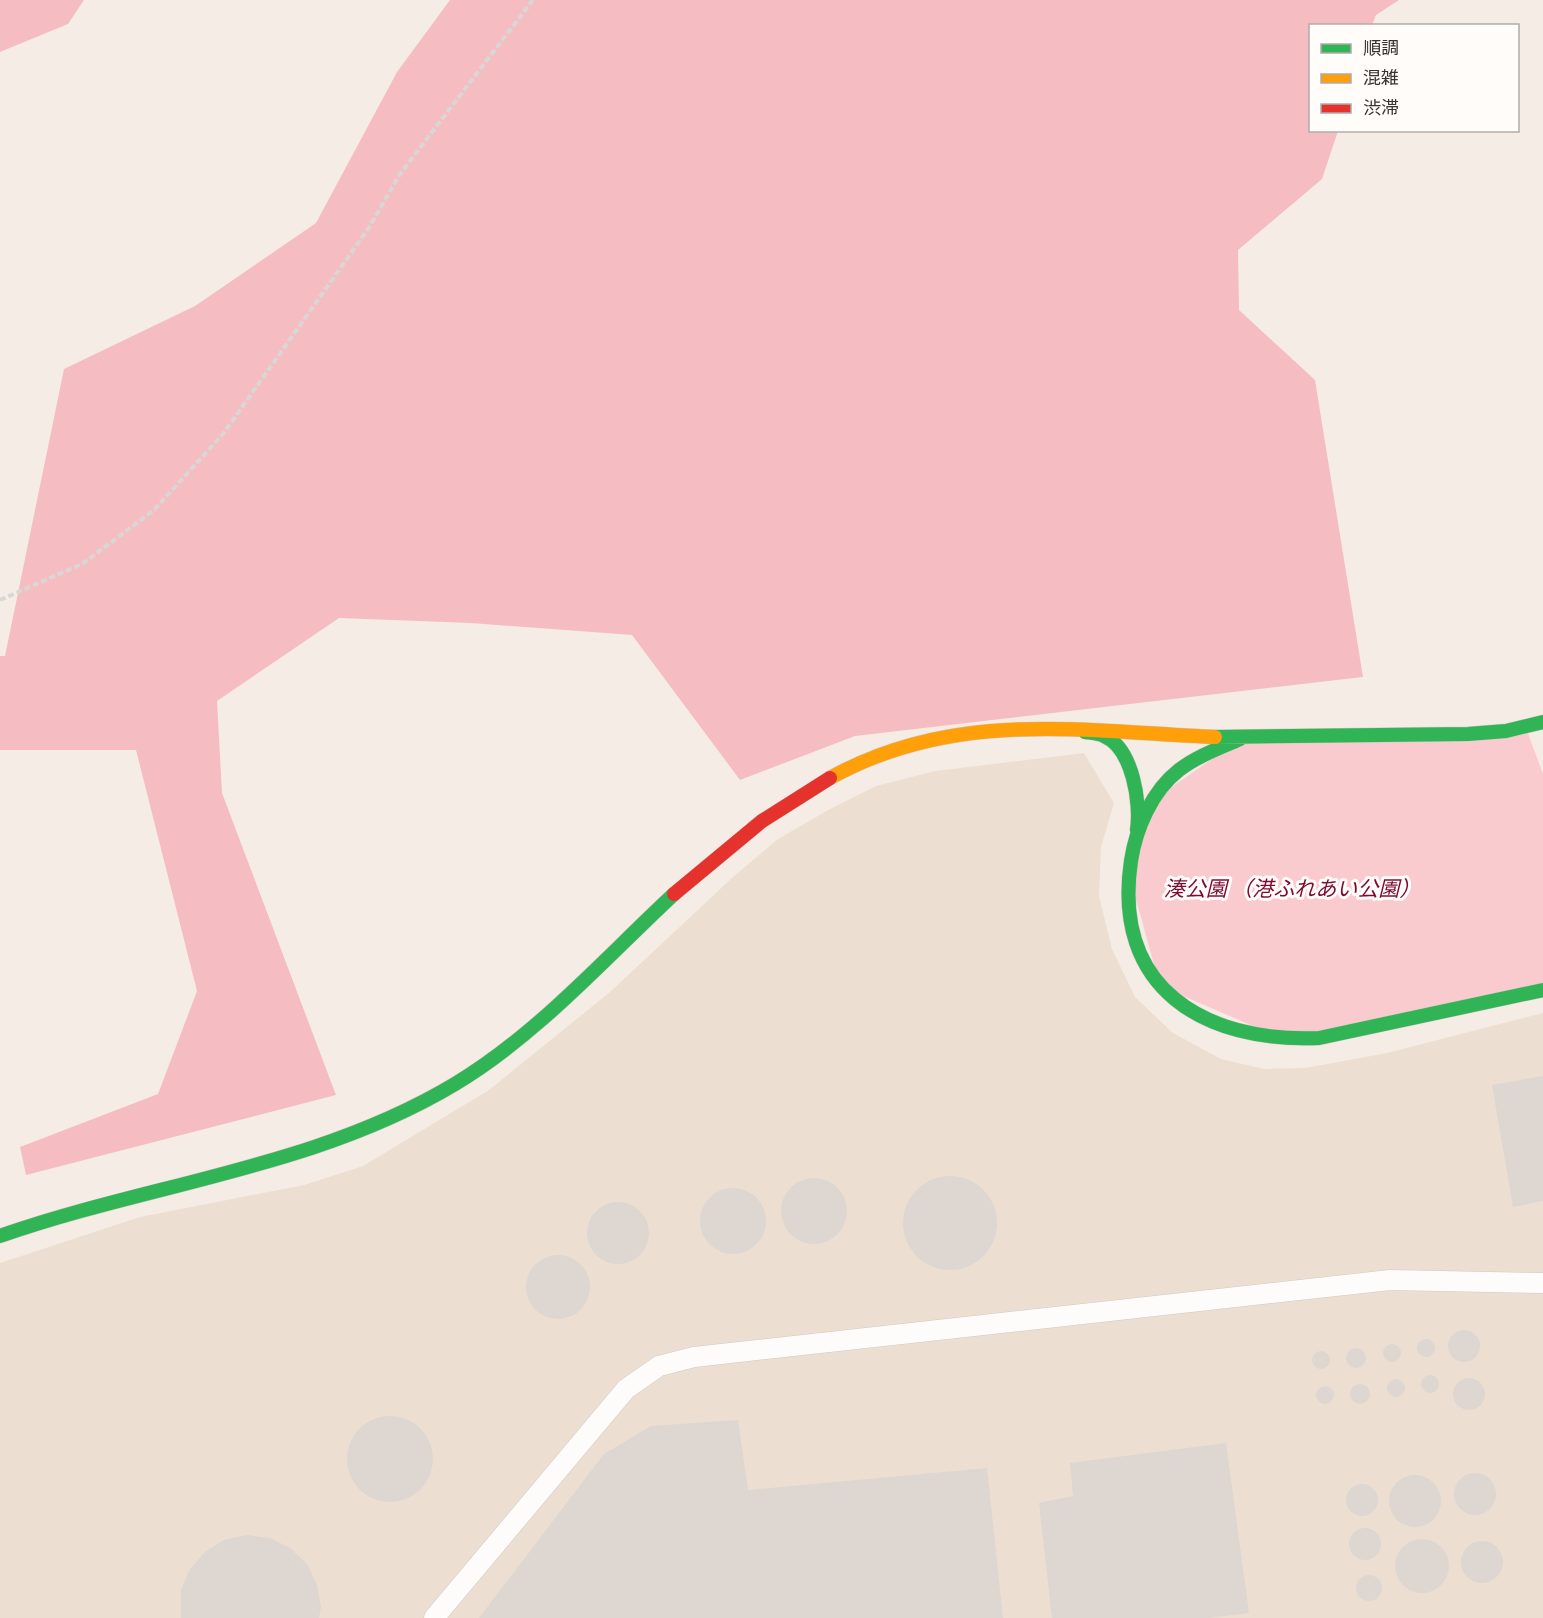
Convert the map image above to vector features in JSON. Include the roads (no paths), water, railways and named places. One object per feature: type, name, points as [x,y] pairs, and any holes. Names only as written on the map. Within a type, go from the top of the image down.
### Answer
[{"type":"street","points":[[0,1236],[42,1220],[291,1156],[370,1127],[432,1096],[487,1063],[542,1017],[721,851],[757,822],[792,797],[843,769],[894,749],[941,735],[1022,728],[1241,739],[1467,734],[1526,728],[1543,722]]},
{"type":"street","points":[[1071,729],[1105,736],[1117,747],[1129,765],[1140,810],[1129,874],[1128,911],[1139,948],[1160,986],[1193,1011],[1218,1026],[1248,1035],[1282,1040],[1319,1038],[1543,990]]},
{"type":"street","points":[[1136,835],[1153,800],[1173,774],[1241,739]]},
{"type":"lane","points":[[434,1618],[626,1389],[659,1366],[694,1357],[1390,1280],[1543,1283]]},
{"type":"park label","name":"湊公園 （港ふれあい公園）","points":[[1292,888]]}]
